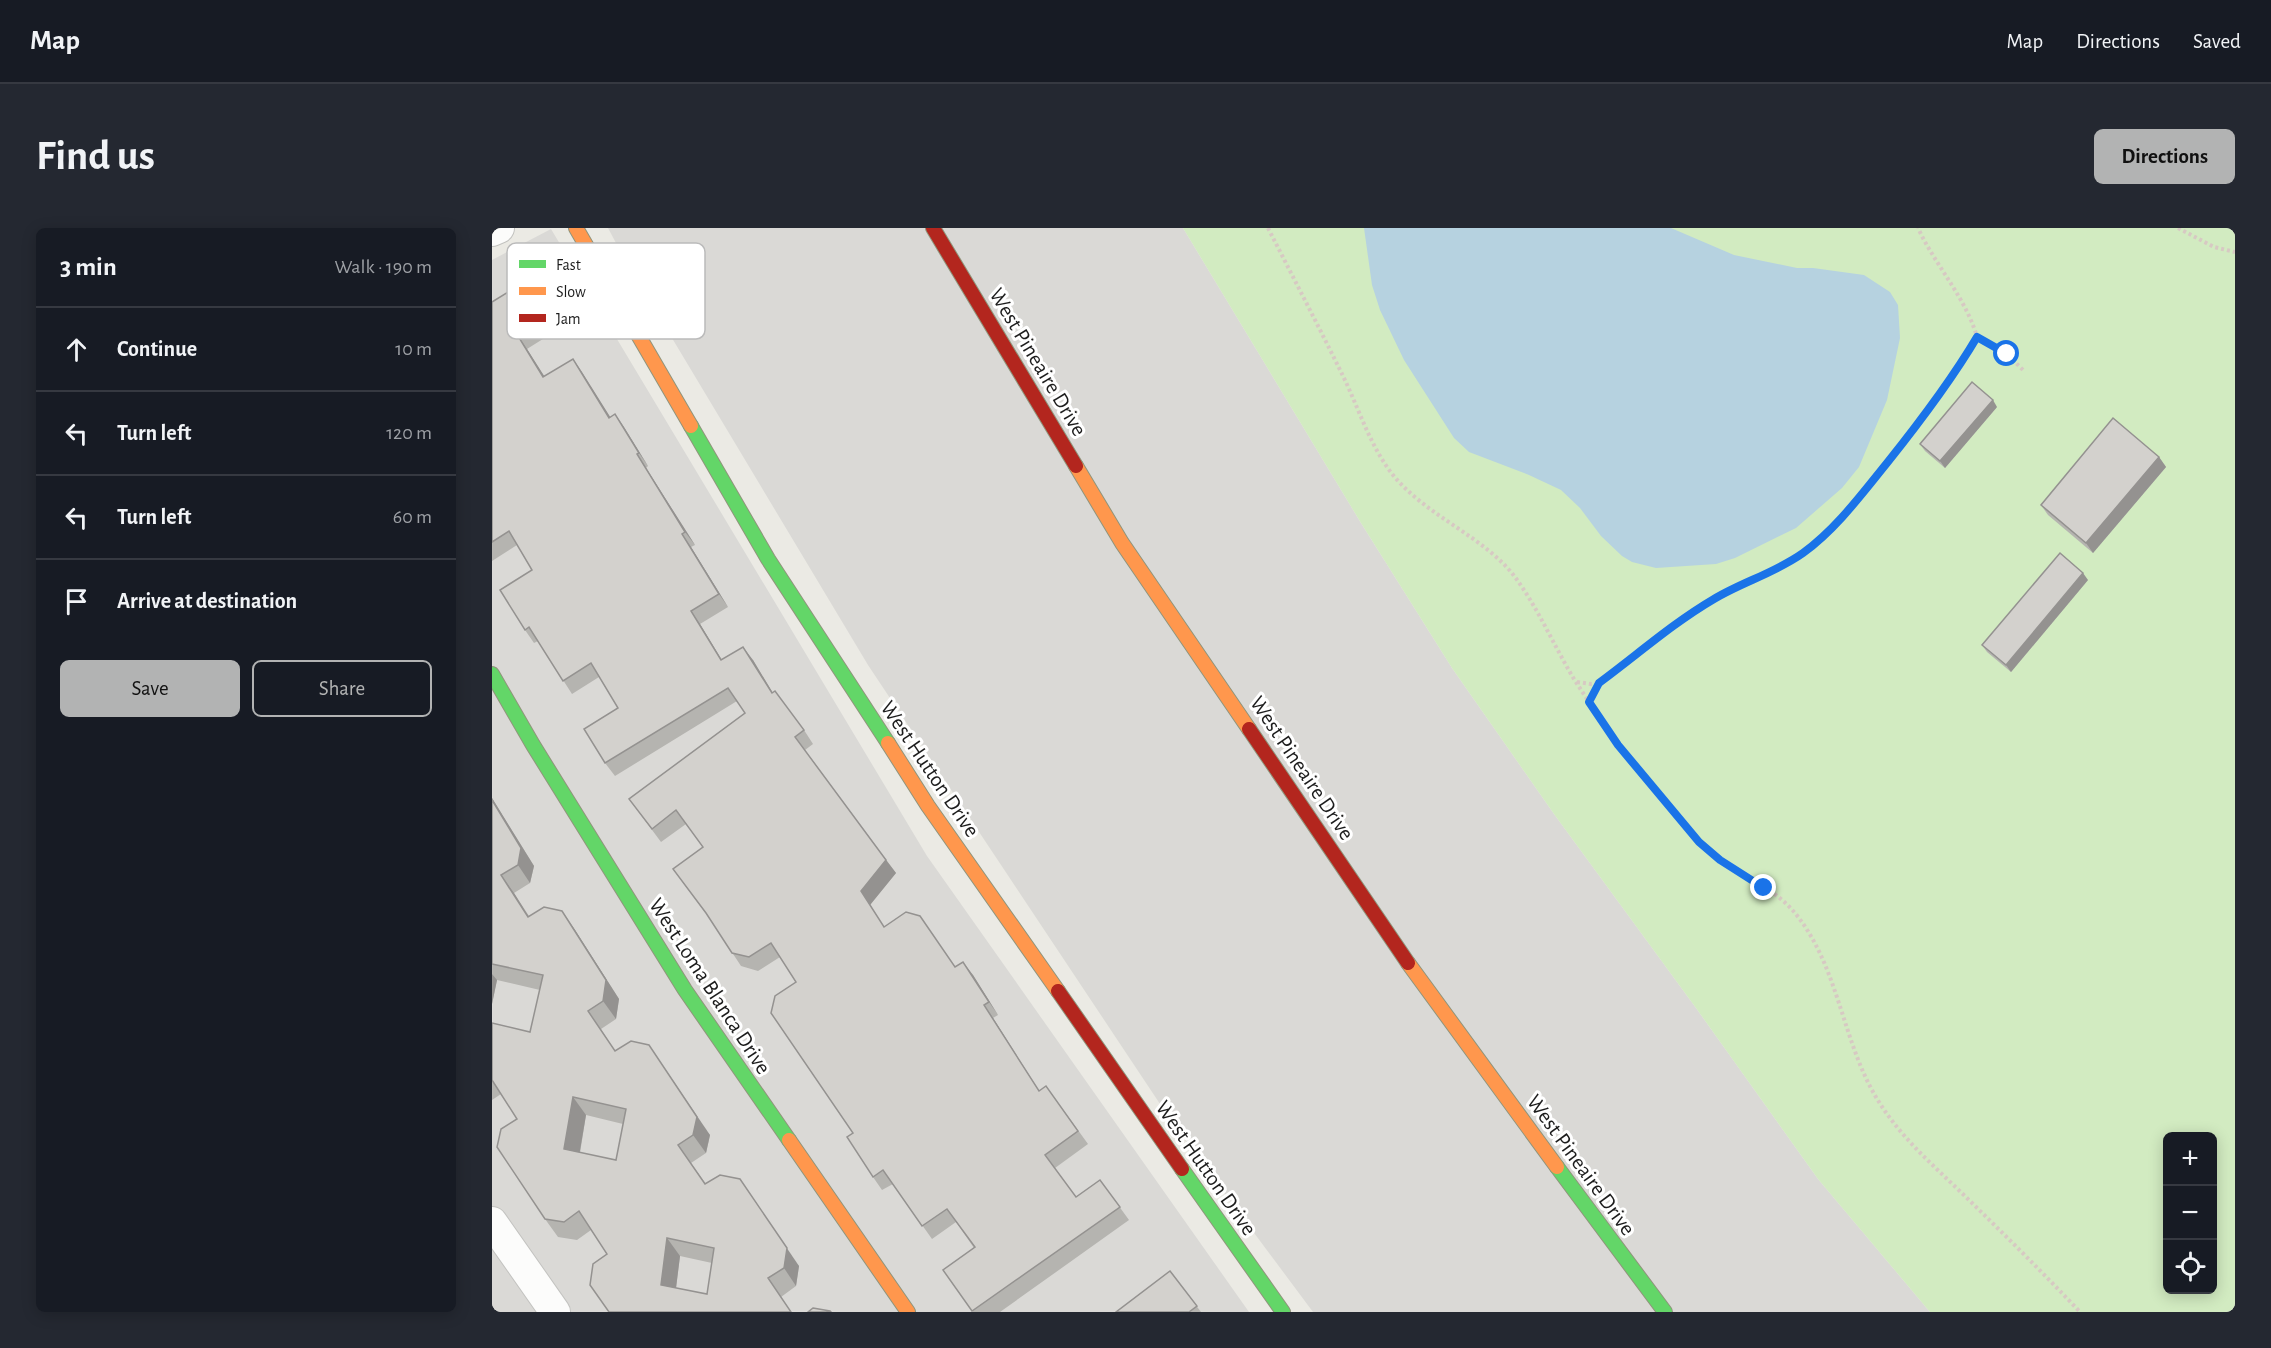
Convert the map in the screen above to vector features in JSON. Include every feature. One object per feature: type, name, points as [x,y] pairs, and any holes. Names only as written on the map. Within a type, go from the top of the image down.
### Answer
[{"type":"street","points":[[492,231],[499,228]]},
{"type":"street","name":"West Hutton Drive","points":[[576,228],[585,243]]},
{"type":"street","name":"West Pineaire Drive","points":[[933,228],[1122,543],[1427,991],[1665,1312]]},
{"type":"street","name":"West Hutton Drive","points":[[640,339],[768,559],[928,806],[1209,1210],[1283,1312]]},
{"type":"street","name":"West Loma Blanca Drive","points":[[492,674],[533,745],[685,990],[908,1312]]},
{"type":"street","points":[[492,1222],[555,1312]]},
{"type":"path","points":[[1268,228],[1381,457],[1408,490],[1513,574],[1576,681],[1618,745],[1699,842],[1720,860],[1776,895],[1796,915],[1824,962],[1862,1071],[1893,1122],[1917,1150],[2080,1312]]},
{"type":"path","points":[[1918,228],[1936,262],[1972,318],[1977,337],[2007,354],[2024,371]]},
{"type":"path","points":[[2178,228],[2214,247],[2235,252]]},
{"type":"path","points":[[1589,702],[1599,683],[1698,609],[1717,597],[1786,565],[1820,539],[1854,504],[1896,451],[1935,400],[1977,337]]},
{"type":"path","points":[[1576,681],[1599,683]]},
{"type":"shaded area","points":[[608,228],[1183,228],[1361,523],[1452,668],[1554,814],[1818,1179],[1930,1312],[1313,1312],[1176,1128],[868,665],[673,339],[705,339],[705,243],[616,243]]},
{"type":"shaded area","points":[[551,229],[559,243],[524,243]]},
{"type":"shaded area","points":[[507,252],[507,339],[617,339],[927,856],[1249,1312],[492,1312],[492,260]]},
{"type":"green space","points":[[1183,228],[2235,228],[2235,1312],[1930,1312],[1818,1179],[1554,814],[1452,668],[1361,523]]},
{"type":"water","points":[[1364,228],[1671,228],[1734,255],[1797,268],[1864,275],[1890,292],[1898,305],[1900,338],[1887,400],[1859,467],[1842,488],[1796,528],[1735,558],[1716,564],[1656,568],[1632,562],[1622,556],[1601,536],[1580,508],[1561,490],[1469,452],[1454,438],[1404,360],[1380,310],[1372,285]]},
{"type":"building","points":[[507,293],[507,339],[520,339],[543,377],[573,359],[609,418],[615,414],[685,532],[682,534],[719,594],[691,611],[721,660],[743,647],[772,693],[775,691],[804,730],[795,737],[886,860],[861,891],[884,927],[906,912],[920,916],[955,967],[963,962],[989,1002],[984,1005],[1039,1091],[1046,1086],[1078,1131],[1045,1155],[1076,1197],[1100,1180],[1120,1207],[972,1311],[943,1270],[975,1247],[947,1209],[922,1226],[883,1170],[873,1177],[847,1137],[853,1133],[771,1013],[775,996],[796,982],[771,943],[749,957],[732,953],[673,869],[703,847],[676,810],[652,829],[629,799],[745,713],[728,688],[605,763],[584,729],[618,708],[591,663],[563,681],[529,627],[525,630],[500,590],[532,570],[509,531],[492,542],[492,302]]},
{"type":"building","points":[[1972,382],[1993,400],[1940,461],[1920,444]]},
{"type":"building","points":[[2113,418],[2159,457],[2086,543],[2041,505]]},
{"type":"building","points":[[2060,553],[2083,573],[2006,665],[1982,645]]},
{"type":"building","points":[[492,800],[521,848],[518,865],[501,875],[528,917],[544,907],[562,911],[606,980],[603,1001],[588,1011],[615,1051],[631,1041],[649,1045],[697,1117],[693,1135],[678,1145],[705,1184],[720,1175],[740,1179],[787,1248],[784,1268],[768,1278],[791,1312],[609,1312],[590,1285],[593,1264],[607,1254],[579,1211],[564,1222],[545,1219],[497,1147],[501,1129],[517,1119],[492,1080],[492,1023],[530,1032],[543,975],[492,964]],"holes":[[[573,1097],[626,1109],[616,1160],[564,1149]],[[667,1238],[714,1248],[707,1294],[661,1285]]]},
{"type":"building","points":[[1170,1271],[1197,1306],[1189,1312],[1116,1312]]},
{"type":"building","points":[[813,1308],[830,1311],[831,1312],[808,1312]]},
{"type":"traffic: fast","points":[[691,426],[768,559],[888,743]]},
{"type":"traffic: fast","points":[[492,674],[533,745],[685,990],[789,1140]]},
{"type":"traffic: fast","points":[[1557,1167],[1665,1312]]},
{"type":"traffic: fast","points":[[1182,1169],[1283,1312]]},
{"type":"traffic: slow","points":[[576,228],[585,243]]},
{"type":"traffic: slow","points":[[640,339],[691,426]]},
{"type":"traffic: slow","points":[[1076,466],[1122,543],[1249,729]]},
{"type":"traffic: slow","points":[[888,743],[928,806],[1058,991]]},
{"type":"traffic: slow","points":[[1408,963],[1557,1167]]},
{"type":"traffic: slow","points":[[789,1140],[908,1312]]},
{"type":"traffic: jam","points":[[933,228],[1076,466]]},
{"type":"traffic: jam","points":[[1249,729],[1408,963]]},
{"type":"traffic: jam","points":[[1058,991],[1182,1169]]},
{"type":"route","points":[[1764,888],[1720,860],[1699,842],[1606,729],[1589,702],[1594,690],[1599,683],[1698,609],[1717,597],[1786,565],[1820,539],[1854,504],[1896,451],[1935,400],[1977,337],[2007,354]]}]
